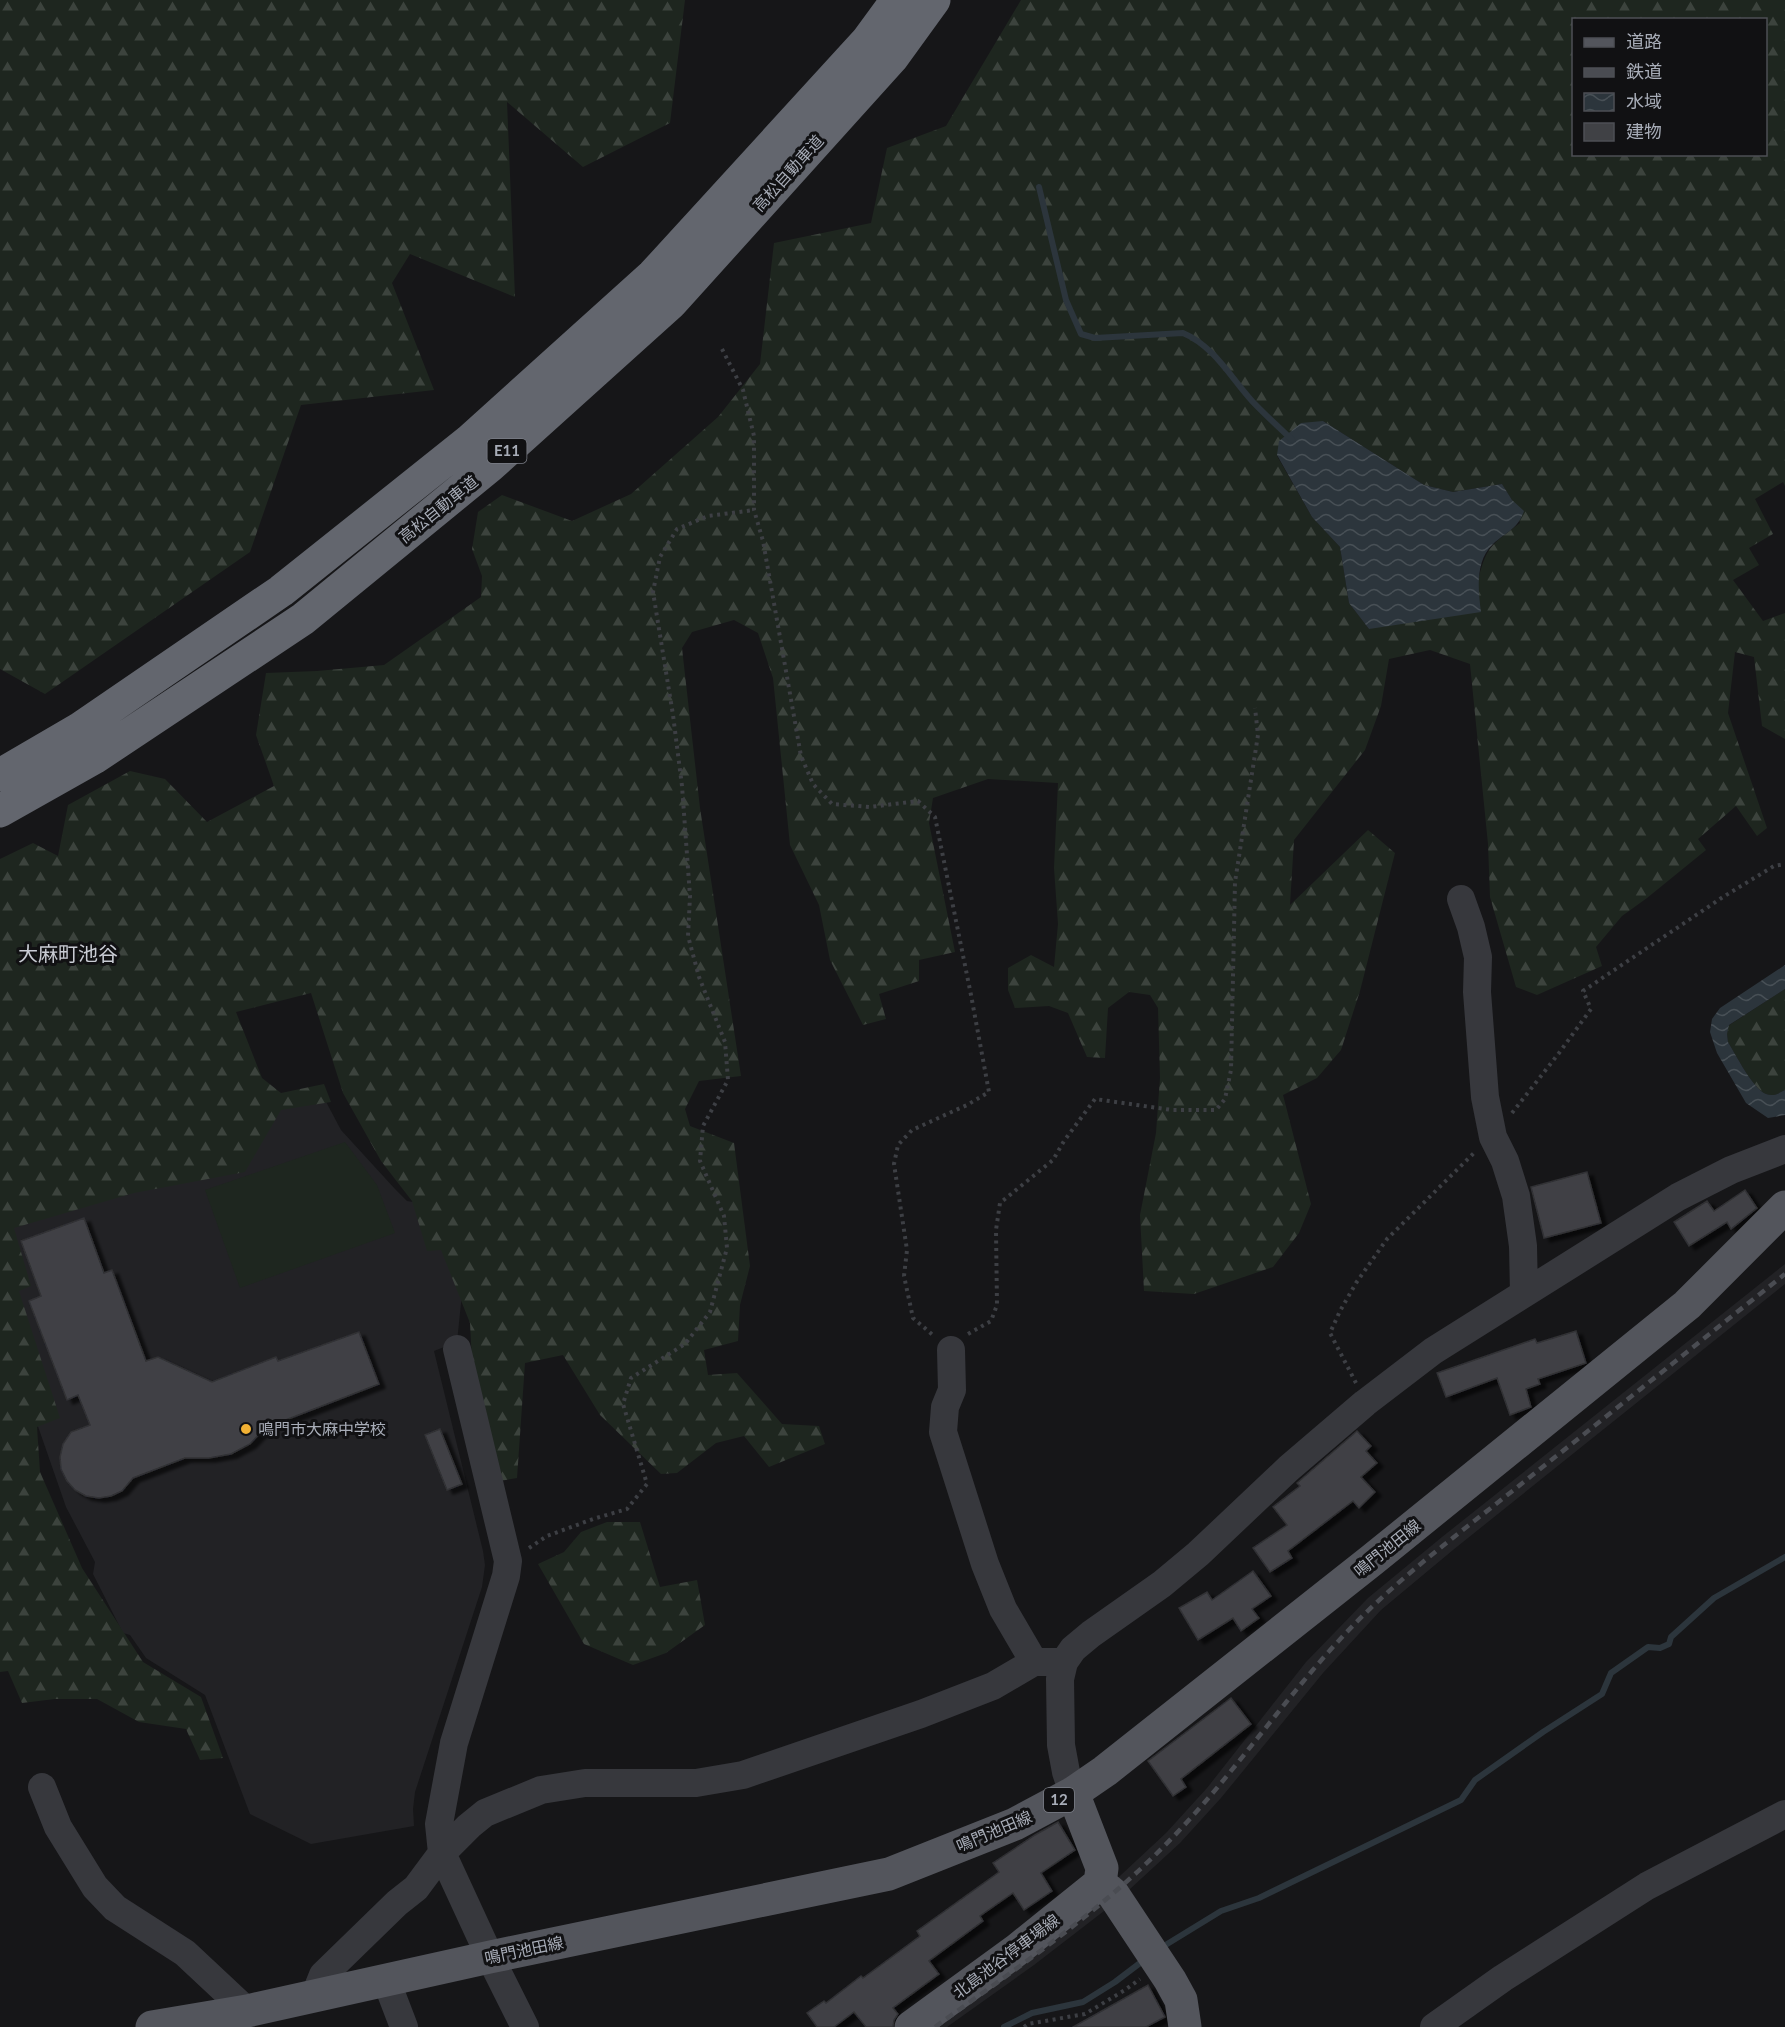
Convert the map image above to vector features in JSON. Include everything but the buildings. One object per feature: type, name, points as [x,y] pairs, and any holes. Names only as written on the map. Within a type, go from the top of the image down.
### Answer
[{"type":"highway","name":"高松自動車道","points":[[0,774],[79,729],[281,591],[469,441],[653,275],[867,41],[897,0]]},
{"type":"highway","name":"高松自動車道","points":[[0,811],[94,758],[303,619],[490,466],[671,303],[892,58],[934,0]]},
{"type":"main road","name":"鳴門池田線","points":[[152,2027],[246,2011],[490,1957],[889,1874],[1015,1824],[1073,1793],[1105,1771],[1372,1560],[1687,1305],[1785,1207]]},
{"type":"main road","points":[[1073,1793],[1102,1868],[1100,1883],[1113,1894],[1155,1956],[1181,2000],[1185,2027]]},
{"type":"main road","name":"北島池谷停車場線","points":[[911,2027],[1018,1949],[1100,1883]]},
{"type":"street","points":[[1461,899],[1478,957],[1477,992],[1485,1097],[1493,1137],[1505,1161],[1516,1196],[1523,1246],[1524,1293]]},
{"type":"street","points":[[1073,1793],[1061,1745],[1060,1679],[1064,1662],[1072,1649],[1162,1584],[1198,1554],[1289,1468],[1365,1403],[1433,1351],[1678,1197],[1731,1170],[1785,1149]]},
{"type":"street","points":[[457,1349],[507,1561],[504,1585],[454,1743],[439,1824],[442,1853],[525,2027]]},
{"type":"street","points":[[951,1350],[952,1390],[945,1407],[943,1432],[985,1564],[1004,1609],[1034,1662]]},
{"type":"street","points":[[315,1995],[323,1975],[397,1903],[416,1888],[442,1853],[485,1813],[541,1790],[585,1783],[696,1783],[743,1775],[932,1710],[993,1686],[1034,1662],[1064,1662]]},
{"type":"street","points":[[42,1787],[58,1827],[95,1887],[115,1908],[185,1953],[246,2011]]},
{"type":"street","points":[[1434,2027],[1503,1978],[1647,1886],[1785,1814]]},
{"type":"street","points":[[386,1980],[404,2027]]},
{"type":"path","points":[[722,349],[743,390],[754,436],[754,510],[763,541],[801,756],[813,784],[832,804],[870,807],[918,801],[935,817],[972,995],[989,1092],[967,1105],[912,1130],[898,1145],[894,1164],[907,1250],[904,1276],[913,1318],[951,1350],[960,1336],[975,1331],[991,1321],[997,1305],[996,1230],[1000,1203],[1053,1160],[1095,1099],[1172,1110],[1216,1110],[1225,1099],[1231,1070],[1235,882],[1258,735],[1255,708]]},
{"type":"path","points":[[507,1561],[547,1536],[627,1509],[647,1484],[623,1404],[626,1395],[632,1378],[685,1344],[711,1312],[727,1248],[724,1216],[700,1161],[703,1126],[728,1080],[725,1042],[699,977],[688,936],[690,896],[682,786],[653,592],[660,557],[677,529],[708,516],[754,510]]},
{"type":"path","points":[[1365,1403],[1330,1333],[1356,1283],[1386,1239],[1461,1164],[1493,1137],[1591,1009],[1583,991],[1723,897],[1774,866],[1785,864]]},
{"type":"path","points":[[1024,2027],[1028,2024],[1084,2014],[1125,1990],[1155,1956]]},
{"type":"shaded area","name":"鳴門市大麻中学校","points":[[324,1098],[341,1130],[407,1201],[419,1203],[463,1284],[457,1342],[434,1351],[485,1565],[482,1587],[415,1792],[414,1826],[311,1844],[250,1814],[205,1695],[146,1658],[130,1635],[123,1633],[93,1574],[95,1562],[66,1507],[0,1317],[0,1154],[240,1109]]},
{"type":"shaded area","points":[[1785,1264],[1785,1284],[1381,1610],[1323,1673],[1221,1798],[1180,1843],[1117,1901],[1034,1965],[947,2027],[920,2027],[1107,1888],[1166,1833],[1207,1788],[1306,1662],[1368,1598]]},
{"type":"green space","points":[[0,0],[685,0],[670,123],[583,167],[507,102],[515,297],[410,254],[392,283],[434,390],[301,405],[250,552],[45,694],[0,669]]},
{"type":"green space","points":[[1021,0],[1785,0],[1785,486],[1783,482],[1755,499],[1773,534],[1749,548],[1759,565],[1733,580],[1763,621],[1785,613],[1785,739],[1762,726],[1754,657],[1735,652],[1728,713],[1767,828],[1757,836],[1736,806],[1698,839],[1706,850],[1622,916],[1596,947],[1602,966],[1537,995],[1516,987],[1490,897],[1488,844],[1470,664],[1430,650],[1389,659],[1381,706],[1365,750],[1294,840],[1290,905],[1368,830],[1395,853],[1360,991],[1341,1050],[1317,1078],[1283,1095],[1311,1204],[1299,1233],[1273,1267],[1194,1294],[1144,1291],[1140,1215],[1156,1133],[1160,1078],[1158,1008],[1150,995],[1129,992],[1108,1008],[1105,1058],[1087,1057],[1068,1013],[1049,1006],[1015,1008],[1008,990],[1008,968],[1031,955],[1054,967],[1058,924],[1054,868],[1058,783],[988,779],[933,798],[929,823],[955,952],[919,960],[919,981],[879,994],[886,1019],[863,1025],[830,960],[819,905],[790,845],[773,678],[758,633],[734,620],[692,632],[682,648],[700,808],[741,1076],[699,1081],[685,1109],[690,1126],[734,1143],[750,1266],[740,1305],[738,1341],[704,1350],[708,1375],[737,1373],[782,1424],[819,1426],[825,1444],[769,1467],[744,1436],[716,1443],[677,1473],[661,1474],[600,1415],[563,1355],[525,1363],[517,1478],[500,1481],[472,1361],[470,1323],[441,1250],[427,1251],[412,1201],[381,1161],[343,1093],[311,993],[236,1012],[262,1078],[281,1093],[324,1084],[331,1102],[281,1110],[245,1172],[134,1193],[14,1228],[31,1286],[19,1291],[60,1418],[37,1427],[40,1472],[82,1568],[143,1662],[201,1697],[223,1758],[200,1760],[186,1729],[139,1722],[97,1699],[55,1699],[22,1703],[8,1671],[0,1672],[0,859],[33,843],[58,856],[68,805],[130,771],[165,779],[207,822],[274,786],[256,735],[266,673],[384,665],[481,597],[482,576],[472,549],[478,512],[502,495],[572,521],[631,494],[718,417],[760,364],[774,243],[871,223],[887,148],[946,126]],"holes":[[[1323,421],[1424,485],[1453,492],[1502,484],[1512,500],[1520,523],[1491,548],[1483,562],[1477,585],[1369,629],[1349,603],[1340,547],[1312,517],[1277,456]]]},
{"type":"green space","points":[[1785,989],[1785,1090],[1769,1095],[1756,1086],[1740,1063],[1728,1042],[1728,1026]]},
{"type":"green space","points":[[345,1142],[377,1185],[395,1233],[240,1288],[205,1190]]},
{"type":"green space","points":[[607,1522],[640,1522],[660,1587],[697,1580],[705,1625],[666,1653],[633,1665],[584,1644],[538,1564],[564,1552],[581,1532]]},
{"type":"water","points":[[1323,421],[1424,485],[1453,492],[1502,484],[1512,500],[1524,511],[1515,526],[1493,544],[1483,559],[1479,576],[1481,612],[1369,629],[1349,603],[1340,547],[1312,517],[1277,455],[1279,441],[1301,423]]},
{"type":"water","points":[[1785,965],[1785,989],[1729,1025],[1727,1034],[1728,1042],[1740,1063],[1761,1091],[1772,1095],[1785,1090],[1785,1115],[1768,1118],[1746,1103],[1717,1053],[1710,1032],[1712,1019],[1720,1008]]},
{"type":"waterway","points":[[1039,187],[1066,300],[1081,334],[1095,338],[1183,333],[1213,354],[1252,401],[1292,440]]},
{"type":"waterway","points":[[1159,1949],[1221,1911],[1259,1898],[1461,1800],[1475,1780],[1602,1694],[1611,1673],[1648,1647],[1660,1648],[1669,1644],[1671,1637],[1714,1598],[1785,1557]]},
{"type":"waterway","points":[[1004,2027],[1032,2013],[1083,2002],[1144,1960]]},
{"type":"railway","points":[[935,2027],[1058,1938],[1145,1865],[1198,1810],[1321,1660],[1347,1631],[1393,1588],[1785,1274]]},
{"type":"place","name":"鳴門市大麻中学校","points":[[246,1429]]},
{"type":"district","name":"大麻町池谷","points":[[68,954]]}]
